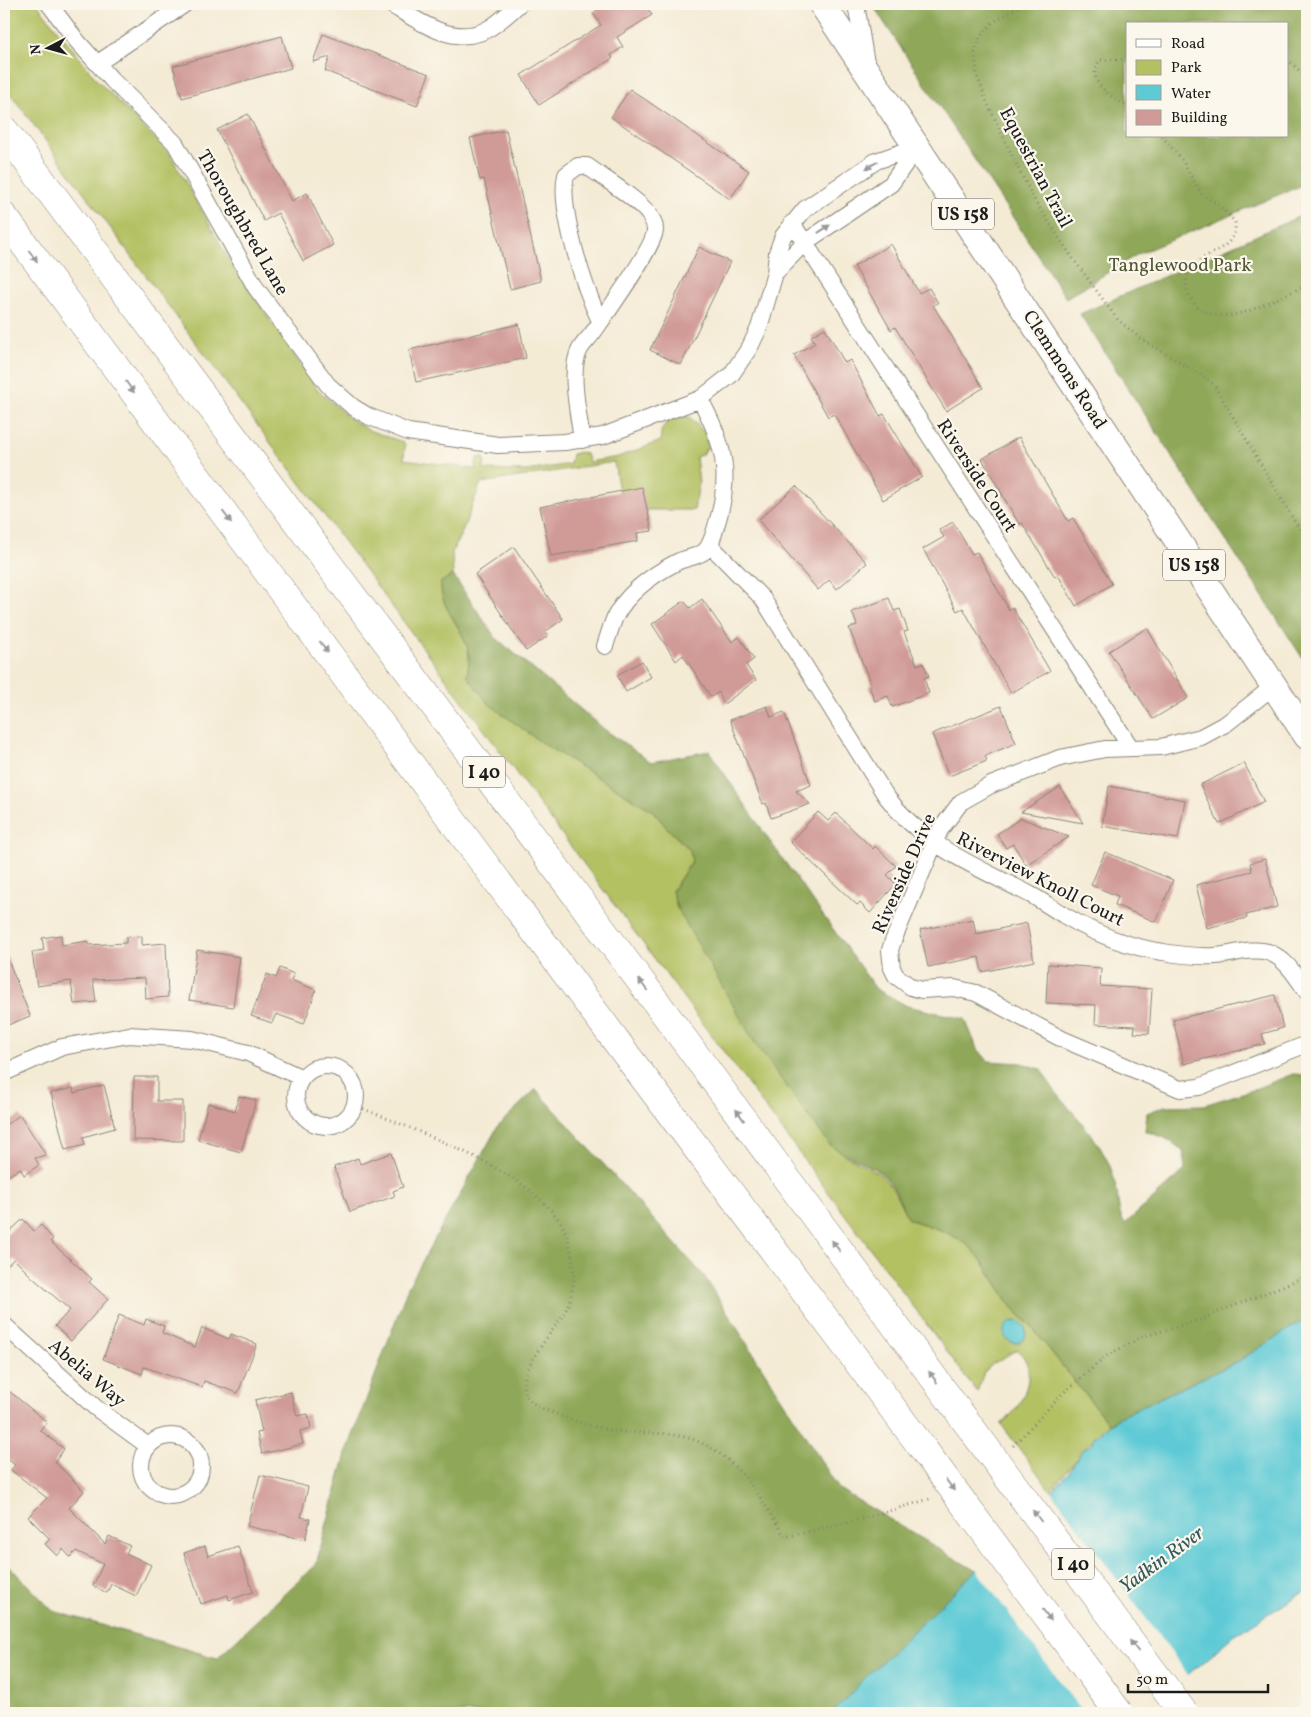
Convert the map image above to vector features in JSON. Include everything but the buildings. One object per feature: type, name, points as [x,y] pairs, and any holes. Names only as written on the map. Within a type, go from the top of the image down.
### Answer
[{"type":"highway","name":"I 40","points":[[4,130],[671,1022],[1184,1713]]},
{"type":"highway","name":"I 40","points":[[4,217],[634,1065],[1119,1713]]},
{"type":"main road","name":"Clemmons Road","points":[[822,4],[867,68],[917,147],[1014,290],[1307,736]]},
{"type":"street","name":"Thoroughbred Lane","points":[[49,4],[77,41],[98,64],[176,143],[256,288],[328,385],[353,407],[383,423],[408,432],[479,443],[518,446],[582,440],[613,433],[700,399],[731,375],[750,347],[759,328],[775,274],[804,243],[891,184],[917,147]]},
{"type":"street","points":[[98,64],[185,4]]},
{"type":"street","points":[[390,4],[434,30],[466,35],[488,30],[519,4]]},
{"type":"street","points":[[856,4],[867,68]]},
{"type":"street","points":[[775,274],[777,253],[783,236],[805,209],[876,161],[917,147]]},
{"type":"street","points":[[582,440],[576,396],[576,361],[579,349],[600,321],[643,256],[653,238],[655,229],[649,214],[637,204],[587,166],[578,166],[566,175],[565,196],[578,262],[588,295],[600,321]]},
{"type":"street","name":"Riverside Court","points":[[792,223],[1131,748]]},
{"type":"street","points":[[605,646],[615,617],[631,595],[675,563],[700,554],[710,545],[723,498],[725,472],[719,438],[700,399]]},
{"type":"street","name":"Riverview Knoll Court","points":[[710,545],[763,599],[886,796],[904,818],[934,844],[952,856],[1033,896],[1082,926],[1113,939],[1147,949],[1197,957],[1254,951],[1274,955],[1295,974],[1307,992]]},
{"type":"street","name":"Riverside Drive","points":[[1274,686],[1227,722],[1201,737],[1169,745],[1105,749],[1060,758],[991,785],[962,802],[944,823],[890,950],[892,968],[896,976],[910,988],[922,990],[954,988],[976,993],[1062,1039],[1180,1089],[1199,1087],[1307,1044]]},
{"type":"street","points":[[4,1073],[62,1047],[130,1035],[192,1039],[239,1051],[302,1078]]},
{"type":"street","points":[[320,1066],[331,1066],[342,1070],[350,1078],[355,1088],[354,1105],[346,1119],[337,1125],[315,1125],[305,1118],[297,1104],[296,1088],[310,1070],[320,1066]]},
{"type":"street","name":"Abelia Way","points":[[4,1325],[96,1408],[148,1446]]},
{"type":"path","name":"Equestrian Trail","points":[[1022,4],[992,23],[980,37],[975,54],[977,75],[986,100],[1035,201],[1069,253],[1118,320],[1141,339],[1200,374],[1214,385],[1307,542]]},
{"type":"path","points":[[1126,58],[1100,60],[1094,67],[1094,77],[1100,88],[1126,106]]},
{"type":"path","points":[[1288,60],[1307,78]]},
{"type":"path","points":[[1164,138],[1182,160],[1202,194],[1218,204],[1236,222],[1233,237],[1224,246],[1197,262],[1187,273],[1186,288],[1194,304],[1210,313],[1224,316],[1241,314],[1307,286]]},
{"type":"path","points":[[354,1105],[497,1169],[523,1185],[539,1199],[555,1215],[565,1229],[574,1268],[573,1289],[561,1320],[528,1367],[523,1388],[534,1404],[568,1419],[611,1430],[677,1435],[698,1441],[719,1453],[750,1484],[785,1537],[858,1520],[939,1496]]},
{"type":"path","points":[[1008,1451],[1030,1431],[1063,1393],[1108,1355],[1142,1337],[1199,1320],[1307,1276]]},
{"type":"green space","points":[[4,4],[37,4],[97,80],[170,154],[231,263],[317,389],[349,418],[368,430],[403,442],[405,444],[404,459],[475,469],[477,458],[483,457],[485,460],[484,470],[527,471],[570,464],[572,454],[580,452],[586,454],[589,462],[618,457],[661,441],[662,429],[668,422],[678,417],[690,417],[705,433],[708,446],[703,454],[696,457],[699,484],[694,510],[647,510],[619,491],[614,462],[481,483],[452,552],[453,575],[441,582],[444,601],[467,646],[469,656],[467,676],[542,743],[653,811],[668,829],[691,850],[692,861],[672,891],[844,1155],[884,1178],[895,1193],[908,1219],[952,1235],[974,1251],[1021,1317],[1030,1325],[1109,1424],[1093,1439],[1050,1490],[1001,1424],[1015,1409],[1026,1389],[1028,1368],[1024,1358],[1017,1350],[994,1363],[984,1372],[977,1392],[4,85]]},
{"type":"green space","points":[[872,4],[1307,4],[1307,183],[1138,254],[1066,298]]},
{"type":"green space","points":[[1307,213],[1307,665],[1080,314]]},
{"type":"green space","points":[[453,575],[495,637],[604,729],[651,762],[709,751],[769,840],[876,989],[907,1006],[965,1019],[977,1048],[988,1061],[1021,1063],[1041,1069],[1056,1092],[1091,1135],[1108,1161],[1117,1192],[1119,1211],[1125,1224],[1185,1170],[1183,1150],[1165,1138],[1145,1131],[1147,1113],[1165,1106],[1204,1105],[1252,1090],[1293,1074],[1307,1075],[1307,1318],[1237,1362],[1121,1416],[1109,1424],[1030,1325],[1021,1317],[974,1251],[952,1235],[908,1219],[889,1181],[873,1168],[830,1145],[756,1045],[677,908],[672,891],[692,862],[690,850],[668,829],[653,811],[542,743],[489,704],[467,676],[469,657],[467,647],[448,611],[442,592],[441,582]]},
{"type":"green space","points":[[536,1089],[704,1276],[839,1489],[976,1571],[866,1677],[833,1713],[4,1713],[4,1561],[53,1611],[217,1658],[316,1564],[346,1454],[408,1287],[498,1126]]},
{"type":"water","name":"Yadkin River","points":[[1307,1318],[1307,1590],[1233,1636],[1143,1713],[833,1713],[866,1677],[990,1557],[1069,1472],[1082,1450],[1091,1445],[1094,1437],[1121,1416],[1237,1362]]},
{"type":"water","points":[[1015,1321],[1023,1324],[1026,1332],[1023,1340],[1015,1343],[1007,1340],[1004,1332],[1007,1324]]},
{"type":"pier","points":[[1049,1488],[1189,1676],[1146,1713],[1083,1713],[975,1568]]},
{"type":"park label","name":"Tanglewood Park","points":[[1180,264]]}]
